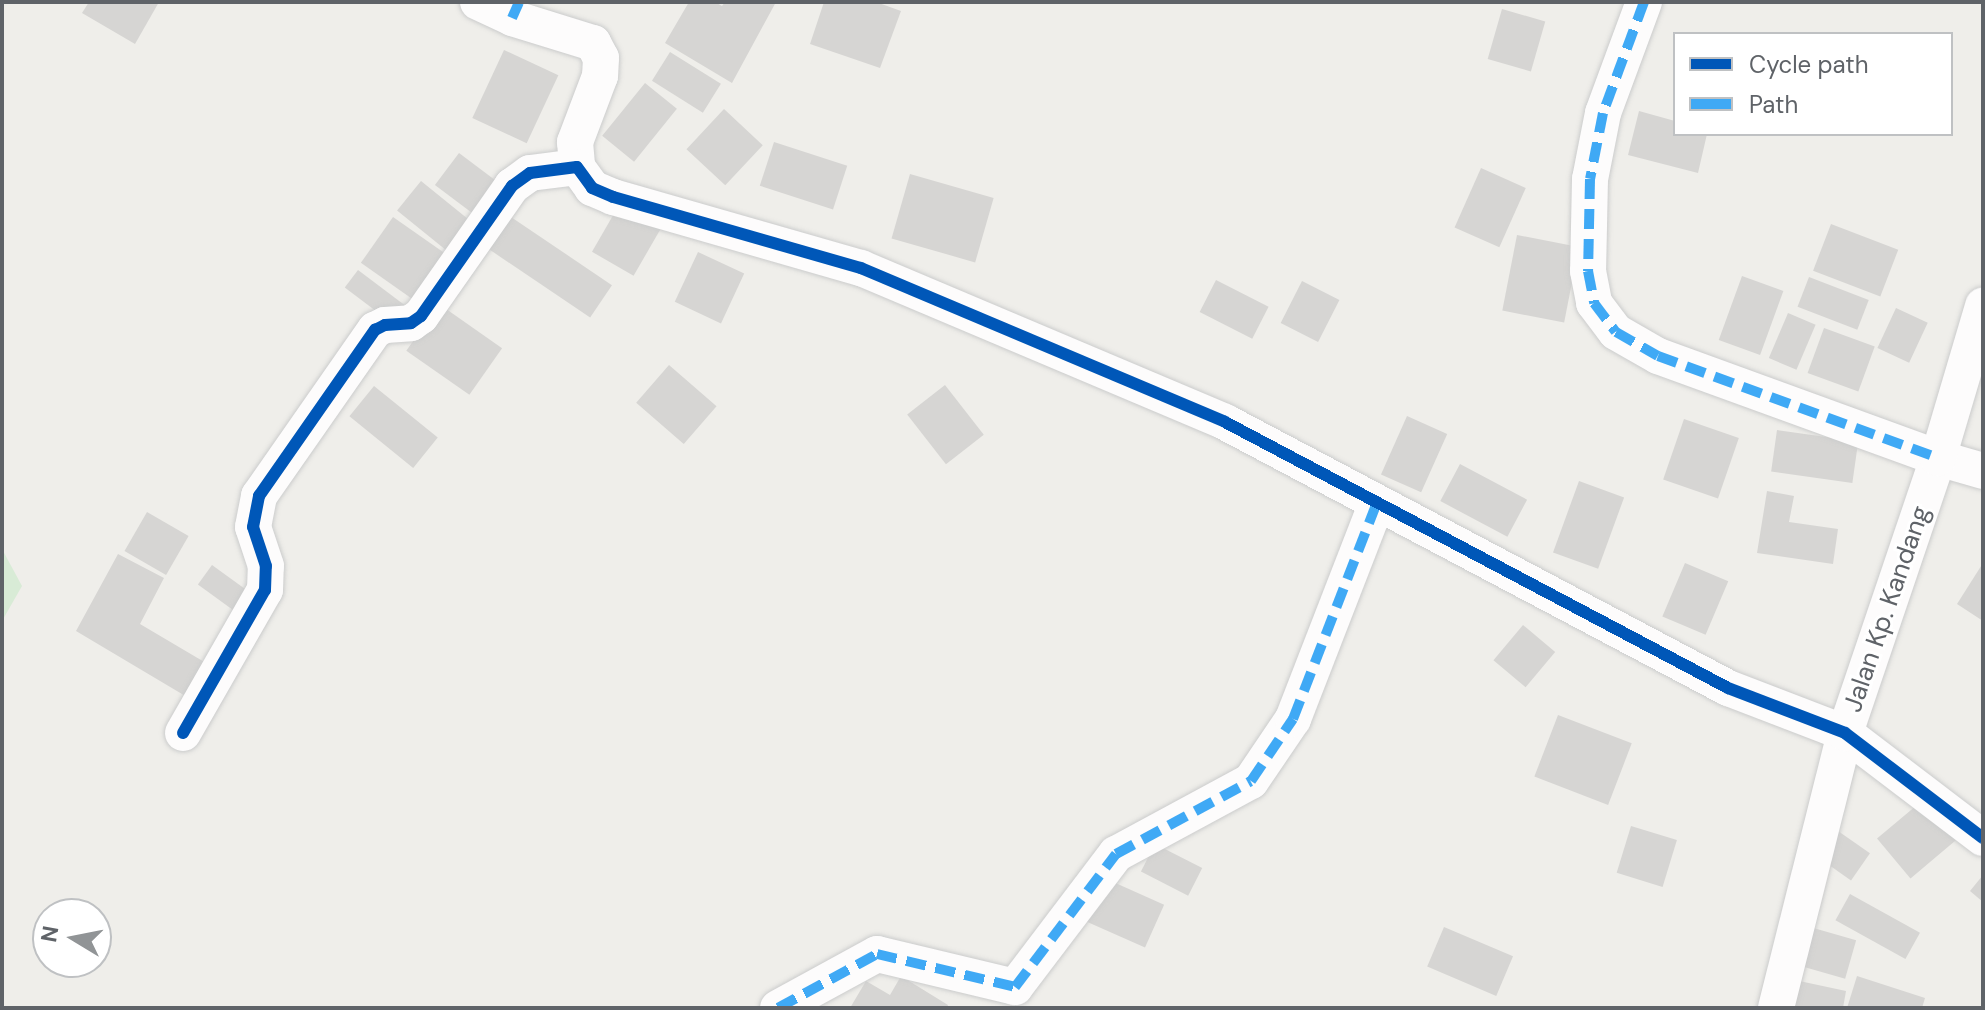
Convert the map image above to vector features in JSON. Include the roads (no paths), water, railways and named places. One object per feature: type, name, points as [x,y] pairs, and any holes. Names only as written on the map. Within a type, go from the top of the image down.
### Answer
[{"type":"street","points":[[478,2],[516,10],[593,43],[601,58],[600,76],[575,142],[577,167],[592,188],[613,197],[861,268],[1225,422],[1376,505],[1728,688],[1845,733],[1983,838]]},
{"type":"street","points":[[1644,2],[1603,113],[1590,179],[1588,271],[1594,303],[1616,332],[1658,356],[1938,458],[1983,471]]},
{"type":"street","points":[[183,733],[265,590],[266,566],[253,527],[259,496],[375,330],[385,325],[411,323],[421,316],[512,186],[530,173],[577,167]]},
{"type":"street","name":"Jalan Kp. Kandang","points":[[1776,1008],[1845,733],[1938,458],[1983,306]]},
{"type":"street","points":[[778,1008],[877,954],[1015,987],[1116,854],[1251,781],[1293,719],[1376,505]]}]
